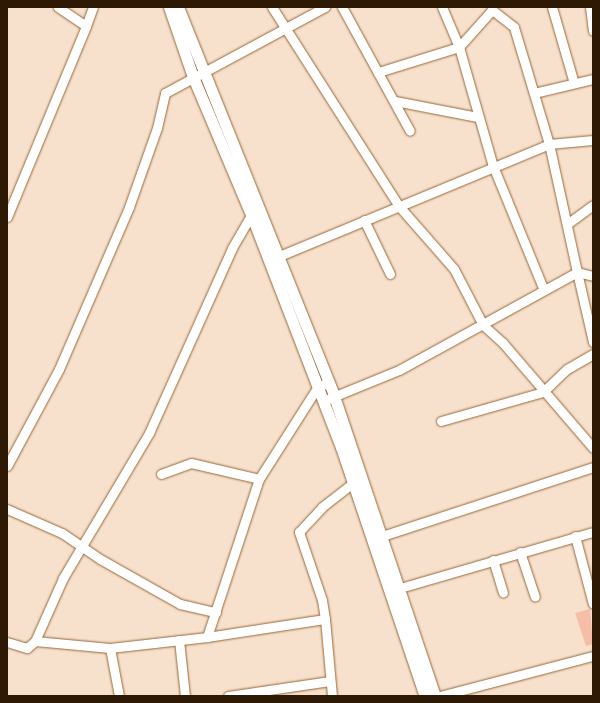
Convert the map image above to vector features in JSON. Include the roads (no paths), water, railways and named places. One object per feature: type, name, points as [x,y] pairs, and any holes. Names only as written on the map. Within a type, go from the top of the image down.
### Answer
[{"type":"main road","points":[[169,7],[197,74],[322,401],[347,446]]},
{"type":"main road","points":[[178,7],[197,74],[258,205],[334,396],[347,446],[435,696]]},
{"type":"main road","points":[[396,588],[425,696]]},
{"type":"street","points":[[58,7],[86,26]]},
{"type":"street","points":[[7,218],[94,7]]},
{"type":"street","points":[[272,7],[284,30],[339,110],[398,205],[454,269],[483,325],[503,342],[543,392],[593,448]]},
{"type":"street","points":[[7,466],[59,369],[129,207],[157,128],[162,97],[169,89],[284,30],[325,7]]},
{"type":"street","points":[[342,7],[395,101],[410,132]]},
{"type":"street","points":[[442,7],[459,47],[477,117],[494,166],[543,288]]},
{"type":"street","points":[[552,7],[574,83]]},
{"type":"street","points":[[590,7],[593,31]]},
{"type":"street","points":[[378,72],[459,47],[492,10],[497,12],[518,33],[549,144],[593,342]]},
{"type":"street","points":[[534,93],[593,78]]},
{"type":"street","points":[[395,101],[477,117]]},
{"type":"street","points":[[269,260],[398,205],[549,144],[593,140]]},
{"type":"street","points":[[7,642],[27,648],[35,641],[51,602],[82,546],[149,433],[232,248],[251,214],[258,205]]},
{"type":"street","points":[[567,224],[593,205]]},
{"type":"street","points":[[364,220],[390,274]]},
{"type":"street","points":[[322,401],[399,370],[483,325],[543,288],[577,272],[593,276]]},
{"type":"street","points":[[441,421],[543,392],[567,369],[593,354]]},
{"type":"street","points":[[208,637],[259,478],[317,388],[328,382]]},
{"type":"street","points":[[161,474],[191,463],[259,478]]},
{"type":"street","points":[[379,536],[593,467]]},
{"type":"street","points":[[332,696],[322,600],[298,532],[358,478]]},
{"type":"street","points":[[7,509],[45,524],[180,604],[216,612]]},
{"type":"street","points":[[396,588],[593,532]]},
{"type":"street","points":[[575,536],[593,604]]},
{"type":"street","points":[[520,552],[535,597]]},
{"type":"street","points":[[493,560],[503,592]]},
{"type":"street","points":[[35,641],[110,648],[208,637],[325,619]]},
{"type":"street","points":[[179,640],[185,696]]},
{"type":"street","points":[[110,648],[119,696]]},
{"type":"street","points":[[440,696],[593,656]]},
{"type":"street","points":[[228,696],[254,694],[330,681]]}]
